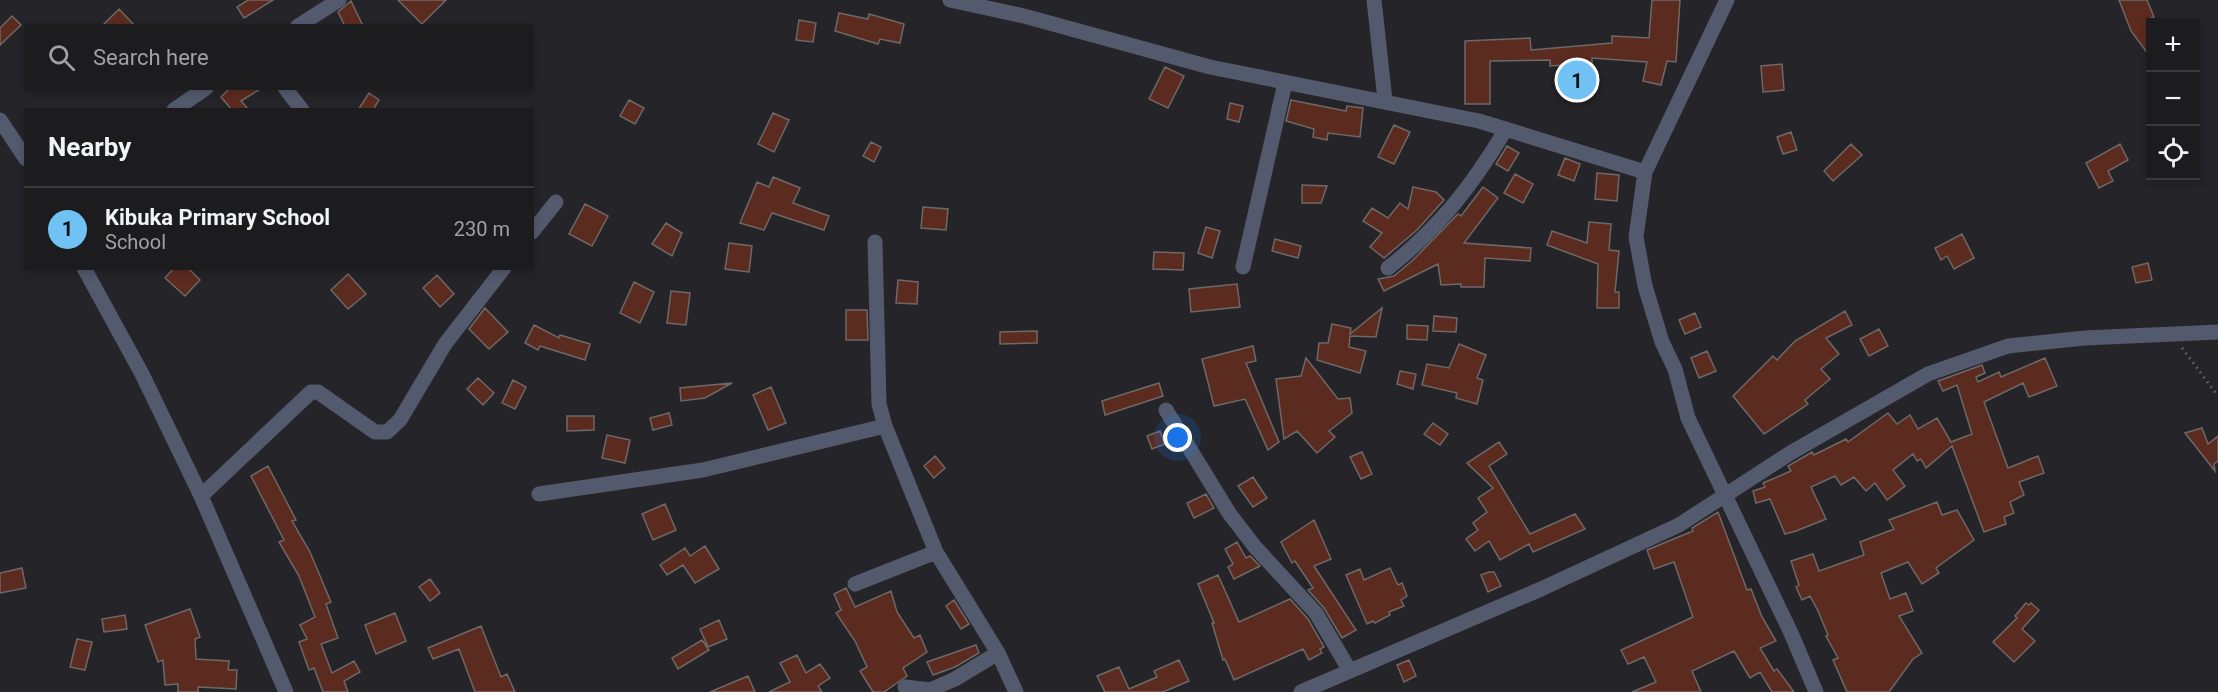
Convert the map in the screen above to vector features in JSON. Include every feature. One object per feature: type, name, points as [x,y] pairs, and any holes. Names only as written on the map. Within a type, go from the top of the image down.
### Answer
[{"type":"street","points":[[301,24],[339,0]]},
{"type":"street","points":[[950,0],[1024,16],[1210,67],[1285,83],[1385,100],[1506,129],[1646,172]]},
{"type":"street","points":[[1374,0],[1385,100]]},
{"type":"street","points":[[1727,0],[1646,172],[1636,237],[1645,286],[1662,342],[1675,369],[1688,418],[1791,633],[1816,692]]},
{"type":"street","points":[[1243,267],[1285,83]]},
{"type":"street","points":[[177,108],[203,90]]},
{"type":"street","points":[[287,90],[300,108]]},
{"type":"street","points":[[0,120],[24,156]]},
{"type":"street","points":[[1388,268],[1424,239],[1460,197],[1485,164],[1506,129]]},
{"type":"street","points":[[534,230],[556,202]]},
{"type":"street","points":[[874,242],[879,404],[885,426],[936,552],[998,653],[1016,692]]},
{"type":"street","points":[[85,270],[142,374],[201,496],[286,692]]},
{"type":"street","points":[[201,496],[311,392],[318,392],[375,432],[387,432],[400,420],[445,344],[502,270]]},
{"type":"street","points":[[1301,692],[1542,589],[1679,525],[1724,494],[1873,404],[1928,374],[2018,345],[2085,338],[2218,332]]},
{"type":"street","points":[[1166,410],[1229,513],[1256,547],[1316,613],[1350,671]]},
{"type":"street","points":[[539,494],[703,470],[885,426]]},
{"type":"street","points":[[855,584],[936,552]]},
{"type":"street","points":[[905,687],[930,690],[955,680],[998,653]]},
{"type":"path","points":[[2172,334],[2218,396]]},
{"type":"building","points":[[248,0],[273,0],[244,18],[237,7]]},
{"type":"building","points":[[398,0],[446,0],[422,24]]},
{"type":"building","points":[[1652,0],[1680,0],[1676,62],[1667,61],[1661,85],[1643,81],[1647,62],[1592,58],[1592,63],[1550,66],[1550,60],[1490,61],[1490,104],[1465,104],[1465,41],[1530,38],[1531,50],[1612,43],[1612,36],[1649,38]]},
{"type":"building","points":[[2119,0],[2147,0],[2154,17],[2146,18],[2146,51],[2131,31]]},
{"type":"building","points":[[351,1],[362,24],[344,24],[338,12]]},
{"type":"building","points":[[119,9],[133,24],[104,24]]},
{"type":"building","points":[[839,13],[868,19],[869,14],[904,24],[900,43],[880,39],[878,44],[835,31]]},
{"type":"building","points":[[12,16],[21,25],[0,45],[0,28]]},
{"type":"building","points":[[799,20],[816,23],[813,42],[796,40]]},
{"type":"building","points":[[1782,64],[1784,90],[1763,92],[1761,66]]},
{"type":"building","points":[[1165,67],[1184,76],[1168,108],[1149,99]]},
{"type":"building","points":[[228,90],[259,90],[241,101],[247,108],[230,108],[221,97]]},
{"type":"building","points":[[369,93],[379,100],[374,108],[359,108]]},
{"type":"building","points":[[629,100],[644,108],[635,124],[620,116]]},
{"type":"building","points":[[1291,100],[1346,111],[1347,106],[1363,108],[1360,137],[1328,133],[1327,140],[1313,137],[1314,129],[1286,121]]},
{"type":"building","points":[[1230,103],[1243,106],[1239,122],[1227,119]]},
{"type":"building","points":[[773,113],[789,120],[774,152],[758,144]]},
{"type":"building","points":[[1394,125],[1410,132],[1394,164],[1378,157]]},
{"type":"building","points":[[1791,132],[1797,150],[1783,154],[1777,137]]},
{"type":"building","points":[[871,142],[881,147],[874,162],[863,156]]},
{"type":"building","points":[[1851,144],[1862,155],[1833,181],[1824,171]]},
{"type":"building","points":[[2120,144],[2128,160],[2108,171],[2113,181],[2099,188],[2086,163]]},
{"type":"building","points":[[1507,146],[1519,153],[1508,171],[1496,164]]},
{"type":"building","points":[[1565,158],[1580,164],[1574,181],[1558,175]]},
{"type":"building","points":[[1597,173],[1619,175],[1617,201],[1595,199]]},
{"type":"building","points":[[1515,174],[1533,184],[1523,203],[1504,193]]},
{"type":"building","points":[[773,177],[800,188],[793,203],[829,216],[824,230],[772,213],[764,230],[740,223],[757,182],[769,187]]},
{"type":"building","points":[[1302,185],[1327,186],[1321,203],[1302,203]]},
{"type":"building","points":[[1413,187],[1436,192],[1444,200],[1417,230],[1384,258],[1370,247],[1382,233],[1363,221],[1372,208],[1388,218],[1400,203],[1408,209]]},
{"type":"building","points":[[1483,187],[1498,198],[1464,243],[1531,248],[1530,261],[1485,258],[1484,287],[1461,287],[1461,284],[1441,285],[1438,264],[1384,291],[1378,279],[1394,276],[1413,260],[1458,214],[1461,216]]},
{"type":"building","points":[[585,204],[608,216],[592,246],[569,234]]},
{"type":"building","points":[[923,207],[948,209],[946,230],[921,228]]},
{"type":"building","points":[[1589,222],[1611,224],[1609,250],[1619,251],[1615,292],[1619,292],[1619,308],[1597,308],[1598,264],[1547,245],[1552,231],[1587,243]]},
{"type":"building","points":[[666,223],[682,233],[672,256],[652,244]]},
{"type":"building","points":[[1206,227],[1220,231],[1212,258],[1198,253]]},
{"type":"building","points":[[1962,234],[1974,258],[1954,269],[1947,256],[1941,260],[1935,248]]},
{"type":"building","points":[[1275,239],[1301,246],[1298,258],[1272,251]]},
{"type":"building","points":[[729,243],[752,246],[749,272],[725,269]]},
{"type":"building","points":[[1154,252],[1184,253],[1183,270],[1153,269]]},
{"type":"building","points":[[2148,263],[2152,280],[2136,283],[2132,267]]},
{"type":"building","points":[[172,270],[190,270],[200,280],[185,296],[165,278]]},
{"type":"building","points":[[348,274],[366,294],[348,309],[331,290]]},
{"type":"building","points":[[437,275],[454,294],[440,307],[423,288]]},
{"type":"building","points":[[898,280],[918,282],[917,304],[896,303]]},
{"type":"building","points":[[634,282],[654,292],[640,323],[620,313]]},
{"type":"building","points":[[1237,284],[1240,307],[1191,312],[1189,289]]},
{"type":"building","points":[[671,291],[690,293],[686,325],[667,323]]},
{"type":"building","points":[[485,308],[508,332],[489,349],[469,329]]},
{"type":"building","points":[[1382,308],[1376,337],[1350,336],[1349,347],[1366,351],[1360,373],[1317,360],[1319,343],[1328,343],[1332,324],[1351,328],[1350,334]]},
{"type":"building","points":[[846,310],[867,310],[868,340],[846,340]]},
{"type":"building","points":[[1845,311],[1852,325],[1826,338],[1839,354],[1821,369],[1830,379],[1805,400],[1808,404],[1764,434],[1733,396],[1773,356],[1777,360],[1795,341]]},
{"type":"building","points":[[1695,313],[1701,327],[1685,334],[1679,320]]},
{"type":"building","points":[[1434,316],[1457,318],[1456,332],[1433,331]]},
{"type":"building","points":[[534,325],[559,338],[560,335],[590,344],[585,360],[540,346],[538,350],[525,343]]},
{"type":"building","points":[[1407,325],[1428,326],[1427,340],[1407,339]]},
{"type":"building","points":[[1879,329],[1888,346],[1869,356],[1860,339]]},
{"type":"building","points":[[1037,331],[1037,343],[1000,344],[1000,332]]},
{"type":"building","points":[[1459,344],[1486,355],[1477,378],[1483,380],[1477,404],[1456,398],[1457,393],[1422,385],[1427,364],[1449,368]]},
{"type":"building","points":[[1253,346],[1256,361],[1246,363],[1279,442],[1268,450],[1245,399],[1214,406],[1202,359]]},
{"type":"building","points":[[1707,351],[1716,371],[1699,378],[1691,358]]},
{"type":"building","points":[[1306,358],[1338,399],[1350,398],[1352,413],[1329,431],[1335,437],[1317,453],[1297,431],[1284,439],[1276,379],[1301,376]]},
{"type":"building","points":[[2045,358],[2057,386],[2029,397],[2023,383],[1984,402],[2008,468],[2038,456],[2044,473],[2019,482],[2024,495],[2010,502],[2014,513],[2004,517],[2006,524],[1984,532],[1952,446],[1926,468],[1921,459],[1917,461],[1913,454],[1893,470],[1905,486],[1887,500],[1875,483],[1866,491],[1854,477],[1841,485],[1835,476],[1811,487],[1826,519],[1796,531],[1785,534],[1770,499],[1756,503],[1753,491],[1765,487],[1763,483],[1791,471],[1788,466],[1812,452],[1814,455],[1846,439],[1848,442],[1888,413],[1897,424],[1910,415],[1918,429],[1937,418],[1951,442],[1972,434],[1957,385],[1943,391],[1938,381],[1982,365],[1985,373],[1976,377],[1978,382],[1999,372],[2001,377]]},
{"type":"building","points":[[1400,371],[1416,374],[1413,389],[1397,384]]},
{"type":"building","points":[[478,378],[494,393],[483,405],[467,389]]},
{"type":"building","points":[[513,380],[526,387],[515,409],[502,403]]},
{"type":"building","points":[[732,383],[705,398],[681,401],[680,388]]},
{"type":"building","points":[[1159,383],[1163,396],[1105,415],[1102,401]]},
{"type":"building","points":[[771,387],[786,423],[768,430],[753,395]]},
{"type":"building","points":[[669,413],[672,425],[653,430],[650,418]]},
{"type":"building","points":[[567,416],[594,416],[594,430],[567,431]]},
{"type":"building","points":[[1433,423],[1448,434],[1440,445],[1424,434]]},
{"type":"building","points":[[2202,428],[2208,444],[2218,436],[2218,461],[2214,464],[2215,471],[2185,433]]},
{"type":"building","points":[[1160,431],[1165,444],[1152,449],[1147,436]]},
{"type":"building","points":[[607,435],[630,440],[625,463],[602,458]]},
{"type":"building","points":[[1499,442],[1507,454],[1489,466],[1530,534],[1575,514],[1585,529],[1533,552],[1529,544],[1500,560],[1489,541],[1475,551],[1466,539],[1478,530],[1473,523],[1487,512],[1478,498],[1493,488],[1467,463]]},
{"type":"building","points":[[1362,452],[1372,474],[1361,479],[1350,457]]},
{"type":"building","points":[[935,456],[945,468],[934,478],[924,466]]},
{"type":"building","points":[[268,466],[296,520],[292,521],[310,552],[331,602],[326,604],[338,638],[321,644],[332,673],[354,661],[360,672],[344,681],[348,692],[323,692],[314,668],[309,670],[299,642],[307,639],[300,625],[315,617],[299,576],[279,542],[284,540],[251,476]]},
{"type":"building","points":[[1253,477],[1267,498],[1253,507],[1238,486]]},
{"type":"building","points":[[1206,494],[1214,508],[1194,518],[1187,503]]},
{"type":"building","points":[[1937,502],[1942,515],[1957,510],[1974,540],[1936,568],[1939,573],[1922,584],[1908,562],[1881,573],[1890,599],[1906,593],[1913,611],[1899,616],[1922,653],[1913,659],[1889,692],[1847,692],[1833,660],[1838,658],[1826,636],[1828,635],[1818,611],[1810,596],[1802,600],[1796,587],[1799,585],[1791,561],[1813,554],[1819,571],[1864,555],[1860,542],[1894,529],[1889,520]]},
{"type":"building","points":[[665,504],[676,530],[653,540],[642,514]]},
{"type":"building","points":[[1718,512],[1747,590],[1751,589],[1762,617],[1776,641],[1760,648],[1774,671],[1777,669],[1794,692],[1772,692],[1760,672],[1750,678],[1734,651],[1692,671],[1701,692],[1632,692],[1656,682],[1644,657],[1628,664],[1621,650],[1693,617],[1674,562],[1654,569],[1647,550],[1693,531],[1692,528]]},
{"type":"building","points":[[1314,520],[1331,559],[1314,566],[1356,630],[1342,638],[1324,608],[1308,590],[1313,588],[1295,561],[1292,563],[1281,542]]},
{"type":"building","points":[[1237,542],[1246,558],[1250,556],[1260,566],[1234,579],[1228,567],[1233,564],[1225,549]]},
{"type":"building","points":[[705,546],[719,569],[695,583],[683,565],[667,575],[660,565],[685,548],[690,556]]},
{"type":"building","points":[[22,568],[26,588],[0,593],[0,573]]},
{"type":"building","points":[[1390,568],[1398,585],[1402,583],[1407,596],[1401,600],[1404,606],[1389,612],[1390,615],[1375,623],[1373,621],[1367,624],[1346,575],[1360,569],[1364,580]]},
{"type":"building","points":[[1494,572],[1501,586],[1488,592],[1481,575]]},
{"type":"building","points":[[1218,575],[1239,622],[1290,599],[1308,619],[1324,647],[1320,649],[1322,653],[1309,660],[1303,649],[1234,680],[1225,659],[1223,660],[1212,623],[1214,623],[1198,584]]},
{"type":"building","points":[[430,579],[440,593],[430,601],[419,587]]},
{"type":"building","points":[[846,588],[855,607],[891,591],[897,612],[914,638],[920,635],[927,652],[903,668],[907,676],[884,692],[873,692],[860,671],[867,667],[855,641],[836,613],[841,610],[834,594]]},
{"type":"building","points":[[954,600],[969,624],[961,629],[946,606]]},
{"type":"building","points":[[2026,603],[2029,605],[2031,603],[2039,610],[2022,629],[2035,641],[2014,662],[1993,642],[2017,618],[2015,616]]},
{"type":"building","points":[[190,609],[200,637],[195,639],[196,659],[229,661],[228,670],[237,670],[236,689],[198,687],[198,692],[178,692],[178,684],[165,685],[163,660],[158,662],[145,625]]},
{"type":"building","points":[[395,613],[406,641],[376,654],[365,625]]},
{"type":"building","points":[[125,615],[127,629],[104,632],[102,619]]},
{"type":"building","points":[[719,620],[727,639],[708,647],[700,629]]},
{"type":"building","points":[[481,626],[501,677],[507,674],[515,692],[475,692],[459,649],[433,659],[428,648]]},
{"type":"building","points":[[77,639],[92,642],[85,670],[70,667]]},
{"type":"building","points":[[702,640],[709,650],[678,669],[672,658]]},
{"type":"building","points":[[976,645],[979,653],[955,667],[933,675],[927,662]]},
{"type":"building","points":[[797,655],[806,673],[820,664],[830,678],[818,686],[822,692],[769,692],[790,682],[780,663]]},
{"type":"building","points":[[1179,660],[1189,681],[1163,692],[1105,692],[1097,676],[1119,667],[1129,689],[1157,677],[1154,671]]},
{"type":"building","points":[[1409,660],[1416,676],[1404,682],[1397,665]]},
{"type":"building","points":[[748,676],[755,692],[710,692]]},
{"type":"place","name":"Kibuka Primary School","points":[[1577,80]]}]
